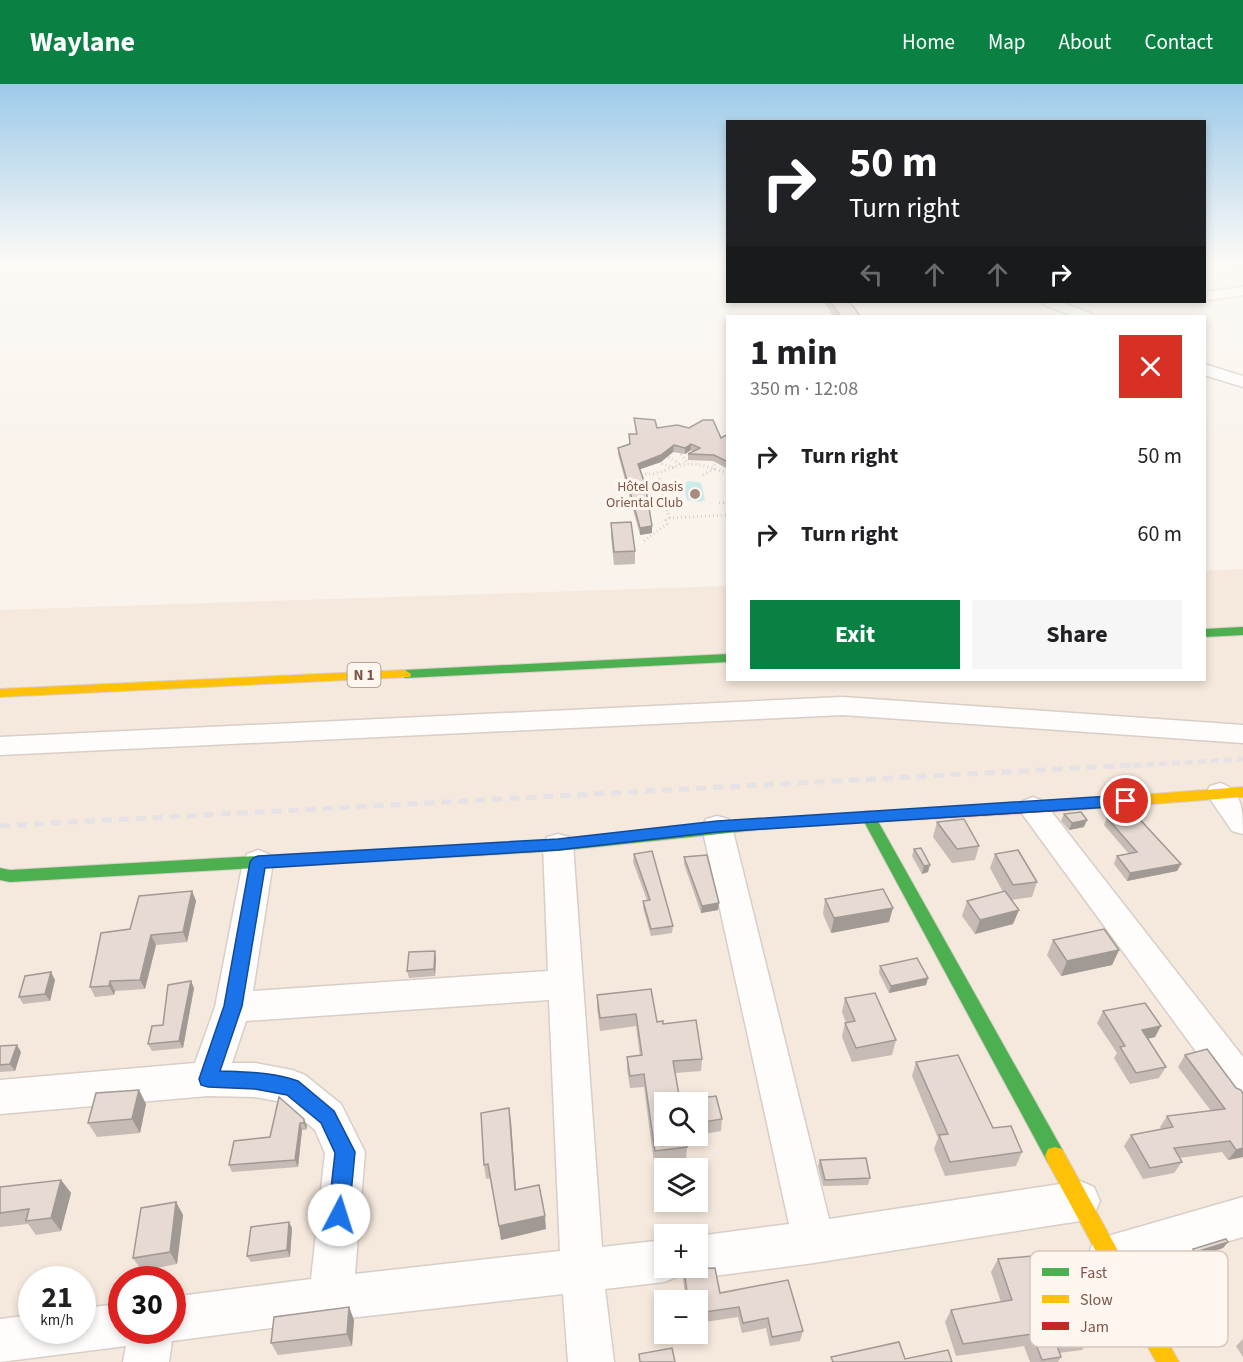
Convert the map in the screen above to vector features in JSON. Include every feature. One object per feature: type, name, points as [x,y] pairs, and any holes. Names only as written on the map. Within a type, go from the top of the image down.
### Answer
[{"type":"main road","points":[[1206,633],[1243,631]]},
{"type":"main road","name":"N 1","points":[[0,693],[726,658]]},
{"type":"main road","points":[[3,881],[258,862],[558,845],[717,827],[868,816],[1033,808],[1232,792]]},
{"type":"main road","points":[[868,816],[1107,1251]]},
{"type":"main road","points":[[1160,1347],[1168,1362]]},
{"type":"street","points":[[1206,370],[1243,382]]},
{"type":"street","points":[[0,746],[843,706],[1243,734]]},
{"type":"street","points":[[1232,792],[1243,823]]},
{"type":"street","points":[[1033,808],[1243,1086]]},
{"type":"street","points":[[717,827],[814,1242]]},
{"type":"street","points":[[558,845],[582,1271],[591,1362]]},
{"type":"street","points":[[208,1079],[233,1006],[258,862]]},
{"type":"street","points":[[233,1006],[567,984]]},
{"type":"street","points":[[0,1097],[208,1079],[255,1080],[292,1087],[328,1117],[345,1152],[331,1298]]},
{"type":"street","points":[[708,1256],[814,1242],[1080,1201]]},
{"type":"street","points":[[1123,1251],[1243,1217]]},
{"type":"street","points":[[186,1317],[331,1298],[654,1262]]},
{"type":"street","points":[[0,1341],[18,1339]]},
{"type":"street","points":[[146,1362],[149,1344]]},
{"type":"path","points":[[656,449],[682,465]]},
{"type":"path","points":[[681,454],[688,465]]},
{"type":"path","points":[[700,464],[704,459]]},
{"type":"path","points":[[658,462],[675,468]]},
{"type":"path","points":[[714,469],[715,462]]},
{"type":"path","points":[[645,474],[659,476],[682,465],[700,464],[726,473]]},
{"type":"path","points":[[722,471],[726,468]]},
{"type":"path","points":[[703,475],[714,469]]},
{"type":"path","points":[[669,471],[670,476]]},
{"type":"path","points":[[644,541],[667,524],[666,520],[669,518],[659,476]]},
{"type":"path","points":[[637,490],[659,502],[675,502]]},
{"type":"path","points":[[719,502],[726,502]]},
{"type":"path","points":[[669,518],[726,515]]},
{"type":"shaded area","points":[[1243,569],[1243,1362],[0,1362],[0,610],[726,586],[726,681],[1206,681],[1206,571]]},
{"type":"water","points":[[689,481],[701,483],[705,500],[700,502],[687,500],[683,484]]},
{"type":"building","points":[[634,418],[655,420],[657,428],[677,425],[689,428],[703,420],[713,420],[721,438],[726,435],[726,461],[714,455],[688,454],[700,448],[691,444],[685,448],[674,445],[661,455],[638,464],[645,484],[652,526],[640,528],[618,448],[630,444],[629,434],[637,434]]},
{"type":"building","points":[[631,522],[635,551],[614,552],[611,523]]},
{"type":"building","points":[[1081,812],[1087,820],[1072,823],[1064,814]]},
{"type":"building","points":[[1133,812],[1181,864],[1130,873],[1117,856],[1137,852],[1107,818]]},
{"type":"building","points":[[964,819],[979,846],[957,849],[937,822]]},
{"type":"building","points":[[921,848],[930,865],[924,866],[914,849]]},
{"type":"building","points":[[1018,850],[1037,882],[1013,885],[995,854]]},
{"type":"building","points":[[652,851],[673,926],[651,929],[643,901],[650,900],[634,854]]},
{"type":"building","points":[[707,855],[719,903],[702,906],[684,857]]},
{"type":"building","points":[[883,889],[893,908],[834,918],[825,899]]},
{"type":"building","points":[[192,891],[183,932],[151,935],[140,980],[110,981],[109,986],[90,987],[101,933],[130,929],[139,896]]},
{"type":"building","points":[[1005,891],[1019,910],[980,920],[967,901]]},
{"type":"building","points":[[1104,929],[1119,950],[1067,961],[1053,940]]},
{"type":"building","points":[[435,951],[434,969],[407,971],[409,952]]},
{"type":"building","points":[[917,958],[928,978],[891,986],[880,966]]},
{"type":"building","points":[[51,972],[45,994],[19,997],[25,976]]},
{"type":"building","points":[[191,981],[179,1041],[148,1044],[152,1026],[163,1025],[168,985]]},
{"type":"building","points":[[651,989],[657,1022],[663,1021],[663,1024],[696,1020],[702,1059],[673,1061],[678,1092],[654,1092],[654,1144],[644,1074],[630,1076],[627,1057],[642,1055],[636,1014],[600,1018],[597,995]]},
{"type":"building","points":[[875,993],[896,1040],[856,1048],[845,1023],[855,1021],[845,998]]},
{"type":"building","points":[[1145,1003],[1161,1026],[1142,1030],[1166,1067],[1136,1073],[1120,1047],[1125,1046],[1103,1011]]},
{"type":"building","points":[[17,1045],[10,1064],[0,1065],[0,1046]]},
{"type":"building","points":[[1207,1049],[1243,1094],[1243,1148],[1236,1150],[1230,1141],[1174,1148],[1182,1162],[1150,1168],[1131,1135],[1173,1127],[1167,1116],[1225,1109],[1185,1055]]},
{"type":"building","points":[[958,1055],[993,1128],[1011,1126],[1022,1152],[950,1162],[939,1135],[948,1134],[916,1062]]},
{"type":"building","points":[[139,1090],[132,1119],[88,1123],[96,1093]]},
{"type":"building","points":[[716,1096],[722,1119],[708,1121],[708,1097]]},
{"type":"building","points":[[279,1097],[304,1119],[304,1123],[300,1123],[295,1160],[229,1165],[234,1141],[270,1137]]},
{"type":"building","points":[[509,1108],[515,1190],[539,1185],[545,1216],[499,1226],[488,1164],[484,1165],[481,1113]]},
{"type":"building","points":[[654,1146],[687,1147],[655,1151]]},
{"type":"building","points":[[866,1158],[870,1178],[825,1180],[820,1160]]},
{"type":"building","points":[[61,1180],[51,1218],[26,1221],[29,1209],[0,1213],[0,1187]]},
{"type":"building","points":[[176,1202],[170,1252],[133,1258],[141,1208]]},
{"type":"building","points":[[289,1222],[287,1250],[247,1256],[251,1227]]},
{"type":"building","points":[[1226,1239],[1228,1242],[1199,1251],[1193,1249]]},
{"type":"building","points":[[1030,1256],[1030,1334],[963,1344],[951,1310],[1012,1300],[998,1259]]},
{"type":"building","points":[[708,1268],[715,1268],[720,1293],[788,1280],[803,1331],[772,1337],[768,1318],[743,1323],[739,1307],[708,1312],[708,1290],[687,1290],[685,1278],[708,1278]]},
{"type":"building","points":[[349,1307],[347,1334],[271,1343],[274,1317]]},
{"type":"building","points":[[899,1342],[905,1359],[948,1350],[952,1362],[833,1362],[831,1357]]},
{"type":"building","points":[[1037,1347],[1057,1347],[1061,1357],[1042,1360]]},
{"type":"building","points":[[672,1348],[675,1362],[640,1362],[639,1354]]},
{"type":"railway","points":[[1107,767],[1243,759]]},
{"type":"railway","points":[[0,826],[1133,765]]},
{"type":"traffic: fast","points":[[1206,633],[1243,631]]},
{"type":"traffic: fast","points":[[405,674],[726,658]]},
{"type":"traffic: fast","points":[[868,816],[1055,1156]]},
{"type":"traffic: fast","points":[[0,874],[10,876],[558,845],[776,823]]},
{"type":"traffic: slow","points":[[0,693],[405,674]]},
{"type":"traffic: slow","points":[[1063,806],[1243,792]]},
{"type":"traffic: slow","points":[[1055,1156],[1107,1251]]},
{"type":"traffic: slow","points":[[1160,1347],[1168,1362]]},
{"type":"traffic: jam","points":[[776,823],[1063,806]]},
{"type":"place","name":"Hôtel Oasis Oriental Club","points":[[695,494]]},
{"type":"route","points":[[339,1215],[345,1152],[328,1117],[292,1087],[255,1080],[208,1079],[233,1006],[258,862],[558,845],[717,827],[1126,801]]}]
